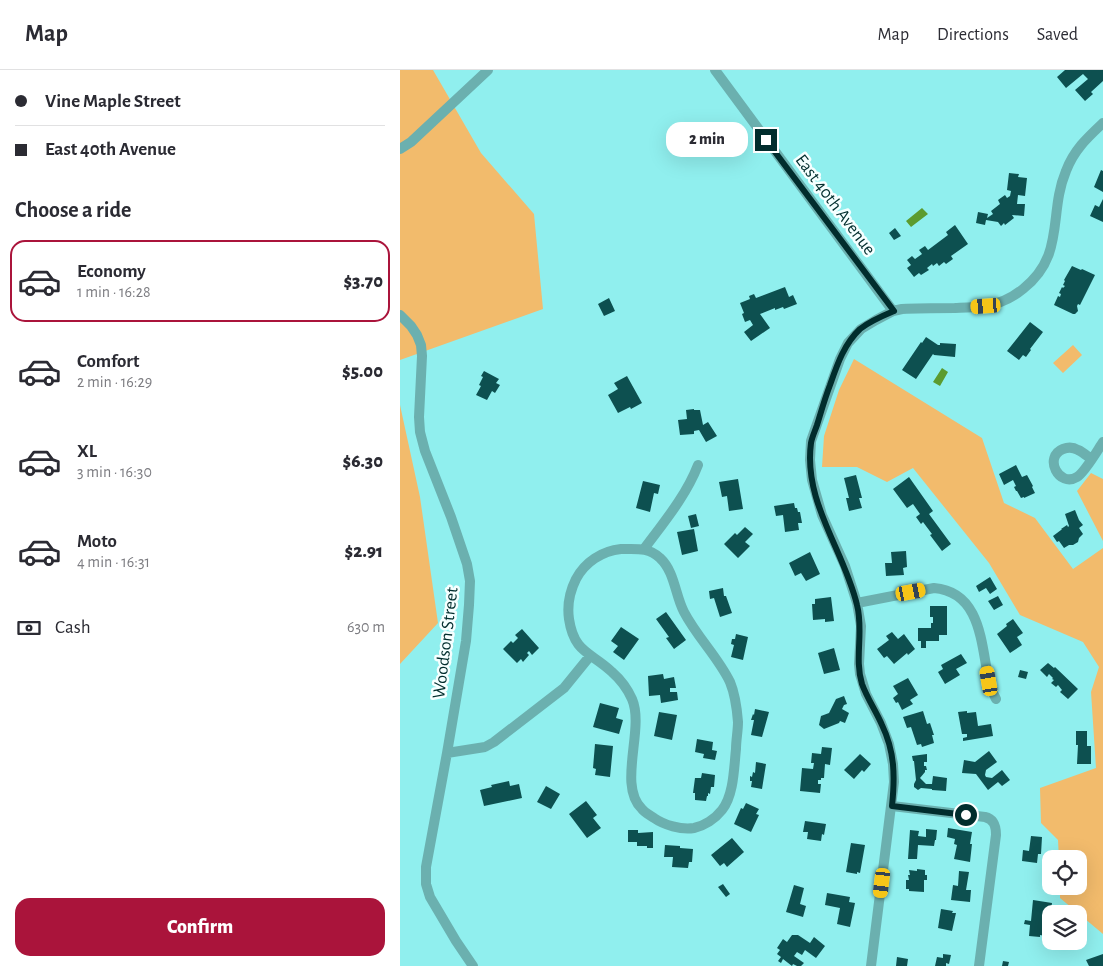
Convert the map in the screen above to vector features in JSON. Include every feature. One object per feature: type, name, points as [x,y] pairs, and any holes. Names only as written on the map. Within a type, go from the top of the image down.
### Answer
[{"type":"street","points":[[400,150],[488,70]]},
{"type":"street","name":"East 40th Avenue","points":[[715,70],[894,311]]},
{"type":"street","points":[[871,966],[892,806],[894,782],[892,757],[884,729],[866,694],[860,674],[859,646],[861,626],[857,603],[845,566],[822,515],[812,480],[810,460],[812,441],[840,359],[848,343],[861,329],[894,311],[902,309],[986,306],[1002,302],[1032,282],[1051,251],[1060,191],[1066,171],[1075,153],[1086,138],[1103,124]]},
{"type":"street","name":"Woodson Street","points":[[400,315],[411,326],[421,345],[420,432],[467,564],[470,581],[466,641],[426,867],[426,884],[430,897],[456,942],[473,966]]},
{"type":"street","points":[[1091,459],[1103,442]]},
{"type":"street","points":[[644,549],[677,504],[698,465]]},
{"type":"street","points":[[644,549],[660,557],[670,572],[684,613],[730,682],[736,700],[738,724],[734,772],[730,792],[723,810],[710,822],[694,828],[678,828],[657,820],[641,808],[633,795],[631,778],[636,718],[632,700],[624,685],[613,672],[590,656],[578,644],[570,629],[568,614],[570,595],[579,574],[595,558],[614,550],[644,549]]},
{"type":"street","points":[[857,603],[934,588],[946,590],[960,598],[972,611],[979,627],[989,681],[996,699]]},
{"type":"street","points":[[447,753],[485,748],[494,742],[564,688],[590,656]]},
{"type":"street","points":[[892,806],[985,817],[993,822],[996,835],[979,966]]},
{"type":"shaded area","points":[[400,70],[433,70],[481,153],[534,214],[543,309],[400,360]]},
{"type":"shaded area","points":[[922,208],[928,214],[911,227],[906,221]]},
{"type":"shaded area","points":[[1073,345],[1082,355],[1063,373],[1053,363]]},
{"type":"shaded area","points":[[854,359],[982,438],[1004,503],[1035,518],[1073,569],[1103,548],[1103,934],[1087,921],[1087,905],[1068,905],[1060,898],[1060,895],[1087,895],[1087,850],[1059,850],[1058,840],[1041,823],[1040,788],[1096,768],[1091,692],[1099,667],[1083,642],[1020,615],[989,563],[913,468],[887,482],[857,467],[822,467],[824,436],[839,390]]},
{"type":"shaded area","points":[[942,368],[948,372],[940,386],[933,382]]},
{"type":"shaded area","points":[[400,405],[420,497],[438,623],[400,664]]},
{"type":"shaded area","points":[[1091,473],[1103,479],[1103,541],[1077,491]]},
{"type":"building","points":[[1065,70],[1103,70],[1103,81],[1091,92],[1093,94],[1085,101],[1075,90],[1088,79],[1083,74],[1066,88],[1057,77]]},
{"type":"building","points":[[1101,170],[1103,171],[1103,192],[1094,187]]},
{"type":"building","points":[[1009,173],[1019,174],[1018,177],[1027,178],[1025,196],[1018,195],[1017,204],[1025,204],[1024,216],[1012,215],[1014,218],[1001,226],[998,222],[986,220],[985,225],[976,223],[978,212],[988,214],[987,218],[993,214],[991,211],[1000,204],[998,200],[1005,195],[1007,198],[1010,196],[1011,191],[1007,190]]},
{"type":"building","points":[[1103,199],[1103,222],[1090,216],[1095,205],[1099,207]]},
{"type":"building","points":[[955,225],[968,244],[951,256],[953,259],[946,264],[944,262],[939,266],[937,263],[933,266],[932,264],[927,268],[929,270],[921,275],[919,273],[914,277],[907,268],[911,265],[907,260],[912,256],[915,259],[922,254],[919,250],[925,246],[928,250],[948,235],[946,232]]},
{"type":"building","points":[[895,228],[901,236],[894,240],[889,233]]},
{"type":"building","points":[[1072,266],[1095,275],[1080,305],[1078,304],[1078,311],[1075,314],[1054,305],[1058,296],[1060,297],[1061,294],[1059,293],[1062,287],[1065,286],[1063,285],[1064,280]]},
{"type":"building","points":[[785,287],[789,297],[793,295],[797,304],[784,309],[783,307],[775,310],[775,308],[760,314],[770,328],[751,341],[744,332],[753,325],[750,320],[745,322],[740,303],[750,299],[749,296],[754,294],[756,298]]},
{"type":"building","points":[[609,298],[615,311],[604,316],[598,304]]},
{"type":"building","points":[[1030,322],[1043,332],[1026,357],[1023,355],[1019,360],[1007,351]]},
{"type":"building","points":[[926,337],[938,345],[940,343],[956,344],[955,357],[933,354],[916,379],[902,370]]},
{"type":"building","points":[[484,371],[499,379],[496,383],[500,385],[495,393],[492,391],[487,400],[476,395],[481,386],[479,385]]},
{"type":"building","points":[[627,376],[642,403],[618,413],[608,395],[618,389],[614,383]]},
{"type":"building","points":[[686,410],[700,410],[703,425],[708,422],[717,436],[706,442],[699,430],[694,431],[694,434],[680,435],[678,420],[687,419]]},
{"type":"building","points":[[1016,465],[1022,477],[1027,475],[1035,493],[1024,498],[1021,498],[1016,491],[1013,480],[1004,485],[999,474]]},
{"type":"building","points":[[856,475],[862,498],[859,498],[862,508],[849,511],[846,498],[849,498],[844,478]]},
{"type":"building","points":[[909,477],[933,511],[929,514],[951,544],[942,551],[923,522],[921,524],[916,517],[920,514],[913,504],[907,508],[893,489]]},
{"type":"building","points":[[738,479],[743,509],[729,511],[727,496],[722,497],[719,482]]},
{"type":"building","points":[[643,481],[660,485],[658,494],[654,493],[650,512],[636,508]]},
{"type":"building","points":[[794,503],[795,508],[800,512],[802,523],[798,523],[799,530],[785,532],[783,515],[776,516],[774,506]]},
{"type":"building","points":[[1075,510],[1083,525],[1079,528],[1083,534],[1078,542],[1064,548],[1053,536],[1067,525],[1069,526],[1065,514]]},
{"type":"building","points":[[696,514],[699,526],[691,528],[688,516]]},
{"type":"building","points":[[745,527],[753,534],[745,542],[750,546],[738,558],[724,544],[735,533],[737,535]]},
{"type":"building","points":[[694,529],[698,551],[682,555],[677,532]]},
{"type":"building","points":[[906,551],[907,567],[903,568],[904,575],[886,576],[885,563],[892,563],[891,552]]},
{"type":"building","points":[[810,552],[820,574],[806,581],[801,573],[795,576],[789,563]]},
{"type":"building","points":[[990,577],[997,589],[990,594],[986,588],[979,592],[976,586]]},
{"type":"building","points":[[723,588],[724,596],[726,596],[732,613],[720,617],[714,598],[710,599],[709,591]]},
{"type":"building","points":[[998,596],[1003,605],[994,610],[988,601]]},
{"type":"building","points":[[831,597],[834,621],[825,622],[825,619],[813,620],[812,604],[815,604],[815,599]]},
{"type":"building","points":[[930,606],[947,606],[947,635],[939,635],[939,641],[926,641],[926,648],[921,648],[921,641],[918,641],[918,628],[931,628],[933,617],[930,617]]},
{"type":"building","points":[[666,612],[686,640],[674,649],[666,638],[669,637],[656,619]]},
{"type":"building","points":[[1013,619],[1023,633],[1017,637],[1022,645],[1010,653],[997,634]]},
{"type":"building","points":[[621,627],[639,639],[624,660],[613,652],[618,646],[611,641]]},
{"type":"building","points":[[522,629],[539,648],[532,655],[529,651],[527,653],[529,655],[523,662],[521,659],[517,663],[503,649],[511,641],[513,643],[518,638],[515,635]]},
{"type":"building","points":[[892,632],[898,639],[904,634],[915,649],[894,664],[887,656],[884,658],[877,649],[889,640],[886,636]]},
{"type":"building","points":[[736,634],[748,637],[743,660],[731,657],[734,645],[731,644],[732,639],[735,639]]},
{"type":"building","points":[[834,648],[840,670],[824,674],[818,653]]},
{"type":"building","points":[[961,654],[967,663],[956,669],[960,675],[945,684],[938,672],[943,669],[941,665]]},
{"type":"building","points":[[1048,663],[1055,667],[1078,689],[1068,699],[1060,692],[1062,690],[1058,685],[1056,687],[1051,683],[1054,680],[1053,678],[1049,674],[1047,677],[1040,670]]},
{"type":"building","points":[[1020,670],[1028,672],[1026,679],[1018,677]]},
{"type":"building","points":[[663,674],[664,679],[674,677],[676,688],[670,688],[670,692],[677,692],[678,700],[661,703],[660,695],[649,696],[648,676]]},
{"type":"building","points":[[908,678],[918,695],[910,700],[913,704],[902,710],[898,702],[896,703],[893,698],[898,694],[893,686]]},
{"type":"building","points":[[844,696],[847,704],[842,709],[849,713],[845,723],[840,721],[824,729],[819,725],[821,716],[829,713],[836,699]]},
{"type":"building","points":[[600,703],[619,708],[616,718],[623,720],[619,734],[593,727]]},
{"type":"building","points":[[755,709],[769,712],[762,737],[751,735],[754,720],[751,720]]},
{"type":"building","points":[[923,711],[927,724],[930,723],[934,735],[932,735],[934,743],[922,747],[921,744],[917,745],[911,727],[907,728],[903,717]]},
{"type":"building","points":[[967,711],[967,713],[976,712],[978,726],[991,724],[993,736],[963,741],[967,734],[962,734],[958,712]]},
{"type":"building","points":[[659,712],[677,715],[672,740],[654,736]]},
{"type":"building","points":[[1076,731],[1087,731],[1087,746],[1091,746],[1091,764],[1077,764],[1078,745],[1076,745]]},
{"type":"building","points":[[697,739],[713,742],[712,750],[717,751],[715,760],[703,758],[704,754],[695,752]]},
{"type":"building","points":[[595,744],[613,746],[610,777],[595,775],[596,769],[593,768]]},
{"type":"building","points":[[822,747],[832,748],[830,765],[825,764],[824,778],[818,780],[818,784],[821,784],[820,793],[800,791],[802,768],[813,769],[814,763],[811,763],[812,753],[821,754]]},
{"type":"building","points":[[989,751],[997,762],[986,770],[986,777],[992,778],[1002,770],[1010,780],[1002,786],[998,782],[988,790],[976,774],[962,773],[964,760],[975,762]]},
{"type":"building","points":[[860,754],[871,764],[854,779],[844,770]]},
{"type":"building","points":[[927,754],[927,762],[924,762],[924,766],[926,766],[927,770],[925,770],[920,778],[926,784],[932,784],[933,776],[947,778],[946,791],[921,788],[918,790],[914,787],[916,780],[912,756]]},
{"type":"building","points":[[756,762],[766,764],[762,789],[751,787],[752,781],[750,781],[750,776],[752,777],[753,772],[755,773]]},
{"type":"building","points":[[702,773],[715,775],[714,787],[711,787],[706,801],[695,800],[695,793],[693,793],[695,778],[701,778]]},
{"type":"building","points":[[509,781],[510,786],[519,784],[522,798],[484,806],[480,790],[492,787],[491,785]]},
{"type":"building","points":[[546,786],[560,794],[551,809],[537,802]]},
{"type":"building","points":[[586,801],[597,815],[593,818],[601,828],[587,838],[569,814]]},
{"type":"building","points":[[746,803],[759,809],[756,814],[759,815],[751,832],[734,824],[741,808],[743,809]]},
{"type":"building","points":[[805,821],[826,824],[821,841],[807,839],[808,832],[803,832]]},
{"type":"building","points":[[948,828],[972,832],[970,862],[954,859],[957,845],[954,844],[955,839],[947,837]]},
{"type":"building","points":[[926,829],[937,830],[934,846],[918,845],[917,859],[908,859],[910,830],[919,831],[918,836],[926,837]]},
{"type":"building","points":[[628,830],[638,830],[638,833],[653,832],[653,848],[637,846],[637,842],[628,842]]},
{"type":"building","points":[[1031,836],[1042,837],[1041,854],[1038,854],[1037,863],[1022,861],[1023,850],[1029,851]]},
{"type":"building","points":[[732,838],[744,852],[727,867],[724,863],[720,866],[711,855]]},
{"type":"building","points":[[851,843],[865,845],[860,873],[857,872],[857,874],[846,872]]},
{"type":"building","points":[[665,845],[693,849],[692,862],[689,862],[688,868],[672,867],[673,857],[664,857]]},
{"type":"building","points":[[917,869],[925,870],[925,875],[927,875],[927,880],[924,880],[924,892],[906,889],[906,880],[909,880],[908,875],[910,875],[909,870],[917,871]]},
{"type":"building","points":[[959,871],[969,872],[966,890],[971,890],[970,902],[951,900],[953,885],[958,886]]},
{"type":"building","points":[[723,884],[730,894],[726,897],[718,887]]},
{"type":"building","points":[[794,885],[804,888],[800,904],[806,906],[803,917],[786,912]]},
{"type":"building","points":[[827,893],[850,897],[849,902],[855,903],[850,927],[837,924],[840,908],[825,905]]},
{"type":"building","points":[[1033,900],[1052,903],[1052,905],[1042,905],[1042,935],[1040,935],[1040,937],[1029,936],[1030,925],[1024,924],[1025,920],[1031,921]]},
{"type":"building","points":[[941,909],[956,913],[952,931],[938,928]]},
{"type":"building","points":[[792,935],[798,935],[810,943],[814,937],[825,946],[816,958],[805,950],[802,955],[797,952],[794,956],[804,963],[801,966],[793,964],[792,966],[783,959],[781,963],[778,961],[781,957],[777,954],[780,950],[777,948],[783,939],[787,942]]},
{"type":"building","points":[[943,954],[951,955],[949,964],[946,963],[946,966],[935,966],[937,957],[943,958]]},
{"type":"building","points":[[1103,954],[1103,966],[1089,966],[1086,960]]},
{"type":"building","points":[[897,957],[908,959],[907,966],[896,966]]},
{"type":"building","points":[[1003,961],[1009,962],[1008,966],[1002,966]]},
{"type":"route","points":[[766,140],[894,311],[861,329],[848,343],[840,359],[812,441],[810,460],[812,480],[822,515],[845,566],[857,603],[861,626],[859,646],[860,674],[866,694],[884,729],[893,764],[892,806],[966,815]]}]
